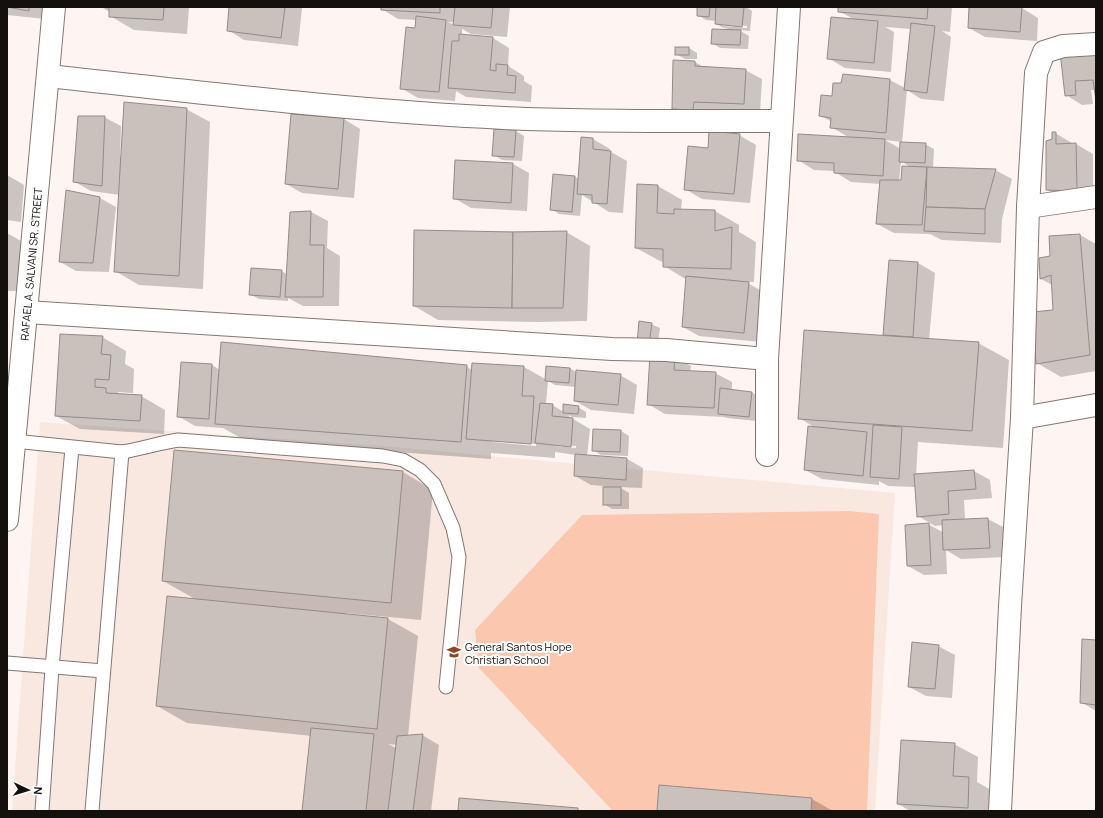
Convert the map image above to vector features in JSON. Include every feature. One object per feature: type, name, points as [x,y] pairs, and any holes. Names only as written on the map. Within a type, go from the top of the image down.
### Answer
[{"type":"street","name":"RAFAEL A. SALVANI SR. STREET","points":[[7,520],[54,7]]},
{"type":"street","points":[[767,454],[767,359],[789,7]]},
{"type":"street","points":[[1000,811],[1010,606],[1022,418],[1028,207],[1036,73],[1044,52],[1063,46],[1096,44]]},
{"type":"street","points":[[48,76],[373,110],[539,120],[781,121]]},
{"type":"street","points":[[1028,207],[1096,197]]},
{"type":"street","points":[[26,312],[612,349],[666,350],[767,359]]},
{"type":"street","points":[[1022,418],[1096,405]]},
{"type":"lane","points":[[14,441],[122,452],[140,450],[154,445],[178,440],[383,456],[403,460],[420,470],[434,484],[453,528],[460,557],[446,687]]},
{"type":"lane","points":[[42,811],[52,668],[72,448]]},
{"type":"lane","points":[[92,811],[122,452]]},
{"type":"lane","points":[[7,663],[52,668],[103,671]]},
{"type":"shaded area","name":"General Santos Hope Christian School","points":[[40,422],[394,447],[895,493],[875,811],[12,811]]},
{"type":"shaded area","points":[[849,511],[879,514],[867,811],[611,811],[611,809],[479,668],[475,630],[582,515]]},
{"type":"building","points":[[7,7],[29,7],[29,11]]},
{"type":"building","points":[[99,7],[164,7],[163,20],[109,17],[109,8]]},
{"type":"building","points":[[229,7],[285,7],[281,38],[227,31]]},
{"type":"building","points":[[381,7],[440,7],[440,13],[381,10]]},
{"type":"building","points":[[455,7],[493,7],[491,28],[453,25]]},
{"type":"building","points":[[697,7],[710,7],[709,17],[697,16]]},
{"type":"building","points":[[716,7],[744,7],[742,27],[715,24]]},
{"type":"building","points":[[838,7],[928,7],[927,19],[838,12]]},
{"type":"building","points":[[969,7],[1022,7],[1020,32],[968,28]]},
{"type":"building","points":[[416,16],[446,20],[439,92],[400,89],[406,27],[415,28]]},
{"type":"building","points":[[831,17],[878,21],[874,63],[827,59]]},
{"type":"building","points":[[911,23],[935,26],[927,93],[904,90]]},
{"type":"building","points":[[712,29],[741,30],[740,45],[711,44]]},
{"type":"building","points":[[459,34],[493,37],[490,70],[496,71],[496,64],[508,65],[507,75],[516,76],[515,93],[448,88],[452,41],[459,41]]},
{"type":"building","points":[[675,47],[689,47],[689,55],[675,55]]},
{"type":"building","points":[[1096,49],[1096,101],[1093,80],[1075,81],[1076,95],[1065,96],[1060,52]]},
{"type":"building","points":[[673,60],[695,61],[695,66],[746,69],[744,104],[694,102],[693,110],[672,109]]},
{"type":"building","points":[[843,74],[890,79],[886,133],[830,128],[831,118],[819,116],[821,95],[832,96],[833,83],[841,83]]},
{"type":"building","points":[[124,102],[187,108],[179,276],[114,272]]},
{"type":"building","points":[[291,114],[344,118],[338,189],[285,184]]},
{"type":"building","points":[[78,116],[105,116],[102,186],[73,182]]},
{"type":"building","points":[[494,129],[516,130],[514,157],[492,156]]},
{"type":"building","points":[[709,131],[740,134],[734,194],[684,190],[688,146],[708,148]]},
{"type":"building","points":[[1052,132],[1056,132],[1056,144],[1076,143],[1077,191],[1046,190],[1046,141],[1052,139]]},
{"type":"building","points":[[798,134],[885,139],[883,176],[834,173],[834,163],[797,161]]},
{"type":"building","points":[[581,137],[593,138],[593,149],[611,151],[607,204],[592,203],[592,195],[577,194]]},
{"type":"building","points":[[900,142],[926,143],[925,163],[899,162]]},
{"type":"building","points":[[455,160],[513,163],[511,203],[453,199]]},
{"type":"building","points":[[902,166],[927,167],[922,225],[876,224],[880,180],[901,180]]},
{"type":"building","points":[[927,167],[996,169],[985,209],[926,207]]},
{"type":"building","points":[[553,174],[575,176],[572,212],[550,210]]},
{"type":"building","points":[[637,184],[658,185],[657,213],[674,214],[674,209],[715,210],[715,231],[732,227],[731,269],[663,267],[663,249],[635,248]]},
{"type":"building","points":[[66,190],[100,197],[93,263],[59,262]]},
{"type":"building","points":[[926,207],[985,209],[985,234],[924,231]]},
{"type":"building","points":[[311,211],[310,245],[324,245],[323,297],[285,297],[290,212]]},
{"type":"building","points":[[414,230],[513,232],[512,308],[413,306]]},
{"type":"building","points":[[567,231],[563,308],[512,308],[513,232]]},
{"type":"building","points":[[1080,234],[1090,355],[1036,364],[1032,312],[1053,310],[1051,275],[1040,279],[1039,258],[1050,256],[1049,236]]},
{"type":"building","points":[[889,260],[918,262],[913,337],[883,335]]},
{"type":"building","points":[[251,268],[282,270],[280,297],[249,295]]},
{"type":"building","points":[[686,276],[749,282],[744,333],[682,327]]},
{"type":"building","points":[[639,321],[652,323],[649,344],[637,343]]},
{"type":"building","points":[[804,330],[979,342],[972,431],[798,419]]},
{"type":"building","points":[[60,334],[103,336],[101,354],[111,355],[109,380],[95,379],[95,387],[106,388],[106,393],[142,395],[140,421],[55,416]]},
{"type":"building","points":[[221,342],[467,365],[461,442],[215,424]]},
{"type":"building","points":[[650,354],[675,355],[674,370],[716,372],[714,408],[647,405]]},
{"type":"building","points":[[181,362],[212,364],[209,419],[177,417]]},
{"type":"building","points":[[472,363],[524,366],[522,396],[534,396],[531,444],[466,439]]},
{"type":"building","points":[[546,366],[570,368],[569,383],[545,381]]},
{"type":"building","points":[[576,370],[621,374],[618,405],[574,401]]},
{"type":"building","points":[[720,388],[752,392],[749,417],[718,414]]},
{"type":"building","points":[[540,403],[553,404],[552,416],[573,418],[571,447],[535,443]]},
{"type":"building","points":[[563,404],[579,406],[578,414],[563,413]]},
{"type":"building","points":[[873,425],[902,427],[899,479],[870,477]]},
{"type":"building","points":[[808,426],[867,432],[863,476],[804,470]]},
{"type":"building","points":[[593,429],[621,430],[620,452],[592,451]]},
{"type":"building","points":[[174,450],[403,471],[391,603],[162,581]]},
{"type":"building","points":[[575,454],[627,458],[626,480],[574,476]]},
{"type":"building","points":[[974,470],[976,489],[948,491],[949,514],[917,517],[914,474]]},
{"type":"building","points":[[603,487],[621,487],[621,505],[603,505]]},
{"type":"building","points":[[988,518],[990,548],[943,550],[942,520]]},
{"type":"building","points":[[929,523],[931,565],[907,566],[905,525]]},
{"type":"building","points":[[167,596],[388,618],[377,729],[156,706]]},
{"type":"building","points":[[1082,639],[1096,640],[1096,705],[1080,703]]},
{"type":"building","points":[[912,642],[939,645],[935,689],[908,687]]},
{"type":"building","points":[[311,728],[374,734],[366,811],[302,811]]},
{"type":"building","points":[[423,734],[413,811],[388,811],[397,736]]},
{"type":"building","points":[[901,740],[955,743],[953,776],[969,777],[968,808],[897,804]]},
{"type":"building","points":[[659,785],[812,798],[811,811],[657,811]]},
{"type":"building","points":[[459,798],[578,808],[578,811],[458,811]]},
{"type":"place","name":"General Santos Hope Christian School","points":[[454,652]]}]
